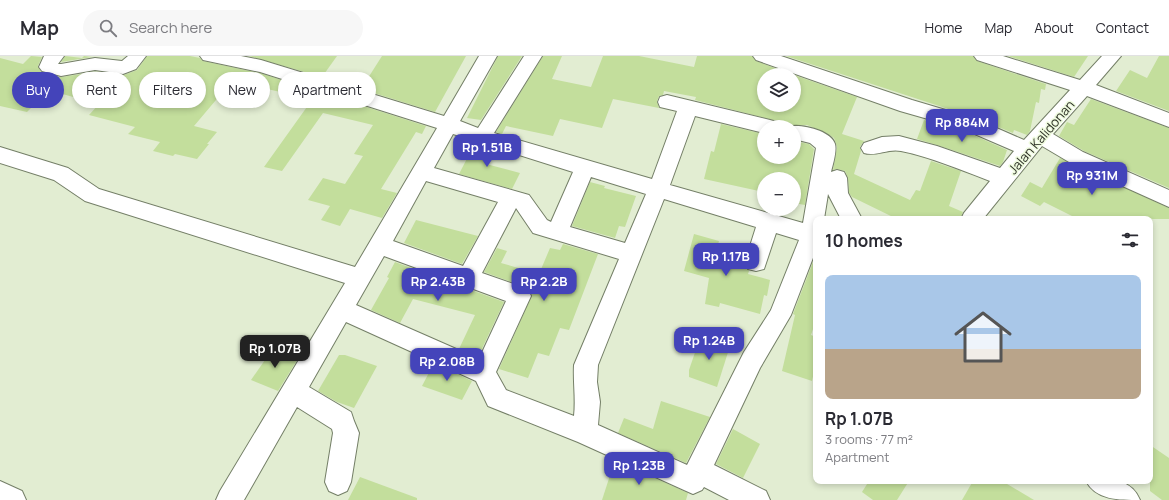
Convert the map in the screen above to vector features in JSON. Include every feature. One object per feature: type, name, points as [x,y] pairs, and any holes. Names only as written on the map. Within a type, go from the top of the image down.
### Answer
[{"type":"street","points":[[55,56],[50,61],[48,67],[62,69],[80,68],[100,64],[123,67],[128,66],[137,56]]},
{"type":"street","points":[[209,56],[261,66],[449,124],[482,137],[813,236],[780,316],[752,360],[694,481],[585,432],[497,398],[484,373],[342,309]]},
{"type":"street","points":[[229,500],[422,172],[488,56]]},
{"type":"street","points":[[482,137],[533,56]]},
{"type":"street","points":[[762,56],[907,106],[1034,143],[1076,157],[1169,199]]},
{"type":"street","points":[[983,56],[1084,88],[1169,120]]},
{"type":"street","name":"Jalan Kalidonan","points":[[973,216],[1034,143],[1112,56]]},
{"type":"street","points":[[667,102],[757,124]]},
{"type":"street","points":[[585,432],[588,402],[586,365],[625,253],[651,188],[688,108]]},
{"type":"street","points":[[801,134],[816,137],[826,145],[816,216]]},
{"type":"street","points":[[871,148],[882,144],[899,143],[930,151],[1005,178]]},
{"type":"street","points":[[0,155],[61,174],[92,195],[360,278]]},
{"type":"street","points":[[557,232],[585,168]]},
{"type":"street","points":[[422,172],[522,201],[540,227],[625,253]]},
{"type":"street","points":[[838,178],[838,194],[850,216]]},
{"type":"street","points":[[468,277],[511,198]]},
{"type":"street","points":[[756,262],[768,223]]},
{"type":"street","points":[[379,245],[520,296],[484,373]]},
{"type":"street","points":[[293,391],[342,421],[346,433],[338,482]]},
{"type":"street","points":[[698,471],[756,500]]},
{"type":"street","points":[[1103,484],[1127,500]]},
{"type":"street","points":[[0,494],[13,500]]},
{"type":"building","points":[[31,56],[42,57],[38,66],[41,72],[12,72],[12,108],[31,108],[27,112],[0,106],[0,58],[23,64]]},
{"type":"building","points":[[65,56],[82,58],[84,56],[92,57],[61,62]]},
{"type":"building","points":[[147,56],[190,56],[200,58],[203,61],[255,72],[214,72],[214,102],[194,126],[217,132],[197,159],[175,154],[173,156],[153,151],[160,142],[128,134],[135,127],[89,115],[95,108],[131,108],[131,72],[137,70]]},
{"type":"building","points":[[249,56],[337,56],[326,72],[305,72]]},
{"type":"building","points":[[382,56],[466,56],[435,112],[376,94],[376,72],[372,72]]},
{"type":"building","points":[[498,56],[522,56],[481,120],[467,118]]},
{"type":"building","points":[[543,56],[562,56],[552,79],[591,87],[603,56],[639,56],[694,67],[697,56],[752,56],[756,61],[775,68],[757,68],[757,112],[801,112],[801,77],[857,97],[842,134],[864,141],[860,147],[861,151],[854,174],[910,200],[916,190],[920,191],[931,161],[961,171],[949,206],[963,212],[961,216],[891,216],[852,197],[849,193],[848,178],[845,171],[837,169],[833,170],[837,147],[834,138],[828,134],[807,125],[801,125],[801,120],[773,120],[695,100],[696,97],[664,91],[663,95],[659,96],[657,101],[659,108],[613,99],[602,128],[560,119],[553,136],[506,126],[502,134],[496,132]]},
{"type":"building","points":[[786,56],[973,56],[977,61],[1046,84],[1045,90],[1041,89],[1039,103],[1036,102],[1030,131],[1027,135],[1014,130],[1013,133],[976,118]]},
{"type":"building","points":[[1008,56],[1088,56],[1074,77]]},
{"type":"building","points":[[1159,56],[1169,56],[1169,111],[1116,91],[1130,70],[1147,78]]},
{"type":"building","points":[[72,75],[72,97],[64,94],[64,77]]},
{"type":"building","points":[[270,76],[278,79],[278,91],[270,90]]},
{"type":"building","points":[[1091,99],[1169,128],[1169,188],[1084,151],[1059,136],[1067,122],[1074,125]]},
{"type":"building","points":[[306,108],[370,108],[426,126],[422,134],[416,132],[381,189],[397,193],[382,218],[350,209],[340,226],[321,220],[330,206],[308,200],[323,178],[345,184],[363,156],[354,154],[373,125],[323,113],[282,171],[264,167]]},
{"type":"building","points":[[924,120],[962,130],[1007,150],[1003,162],[1000,166],[917,139]]},
{"type":"building","points":[[721,124],[757,132],[757,164],[801,164],[801,142],[809,144],[814,149],[805,205],[801,204],[801,172],[757,172],[757,191],[704,179],[711,151],[714,152]]},
{"type":"building","points":[[475,143],[494,149],[486,164],[520,173],[512,189],[459,174]]},
{"type":"building","points":[[1060,158],[1169,208],[1169,219],[1153,219],[1153,216],[1072,216],[1044,202],[1040,206],[1021,196],[1030,182],[1042,188]]},
{"type":"building","points":[[590,182],[605,186],[604,188],[636,196],[625,227],[619,226],[615,238],[572,226]]},
{"type":"building","points":[[416,220],[478,236],[462,264],[404,243]]},
{"type":"building","points":[[694,234],[719,241],[715,255],[744,263],[749,271],[748,274],[770,280],[767,296],[764,295],[760,314],[720,303],[719,307],[705,304],[709,278],[684,271]]},
{"type":"building","points":[[563,244],[598,254],[569,330],[560,328],[549,356],[538,353],[528,378],[499,369],[532,295],[528,288],[484,272],[497,248],[507,251],[501,263],[539,274],[550,248],[560,250]]},
{"type":"building","points":[[395,262],[504,302],[478,357],[459,349],[475,315],[413,299],[400,323],[371,310],[389,278],[387,277]]},
{"type":"building","points":[[813,262],[813,329],[811,335],[813,336],[812,381],[782,371],[795,315],[793,314]]},
{"type":"building","points":[[701,335],[730,346],[717,387],[689,377],[689,370]]},
{"type":"building","points":[[274,347],[299,357],[278,391],[251,380]]},
{"type":"building","points":[[339,355],[345,355],[377,366],[354,408],[337,402],[318,391]]},
{"type":"building","points":[[434,363],[472,381],[462,400],[422,386]]},
{"type":"building","points":[[661,401],[710,417],[686,463],[618,433],[624,418],[653,429]]},
{"type":"building","points":[[733,429],[760,444],[743,478],[716,464]]},
{"type":"building","points":[[1153,447],[1169,458],[1169,500],[1162,500],[1150,491],[1150,484],[1153,484]]},
{"type":"building","points":[[615,460],[688,493],[686,500],[602,500]]},
{"type":"building","points":[[360,477],[417,498],[417,500],[348,500]]},
{"type":"building","points":[[867,484],[907,484],[897,500],[873,500],[862,492]]},
{"type":"building","points":[[971,484],[1007,484],[1034,500],[962,500]]}]
